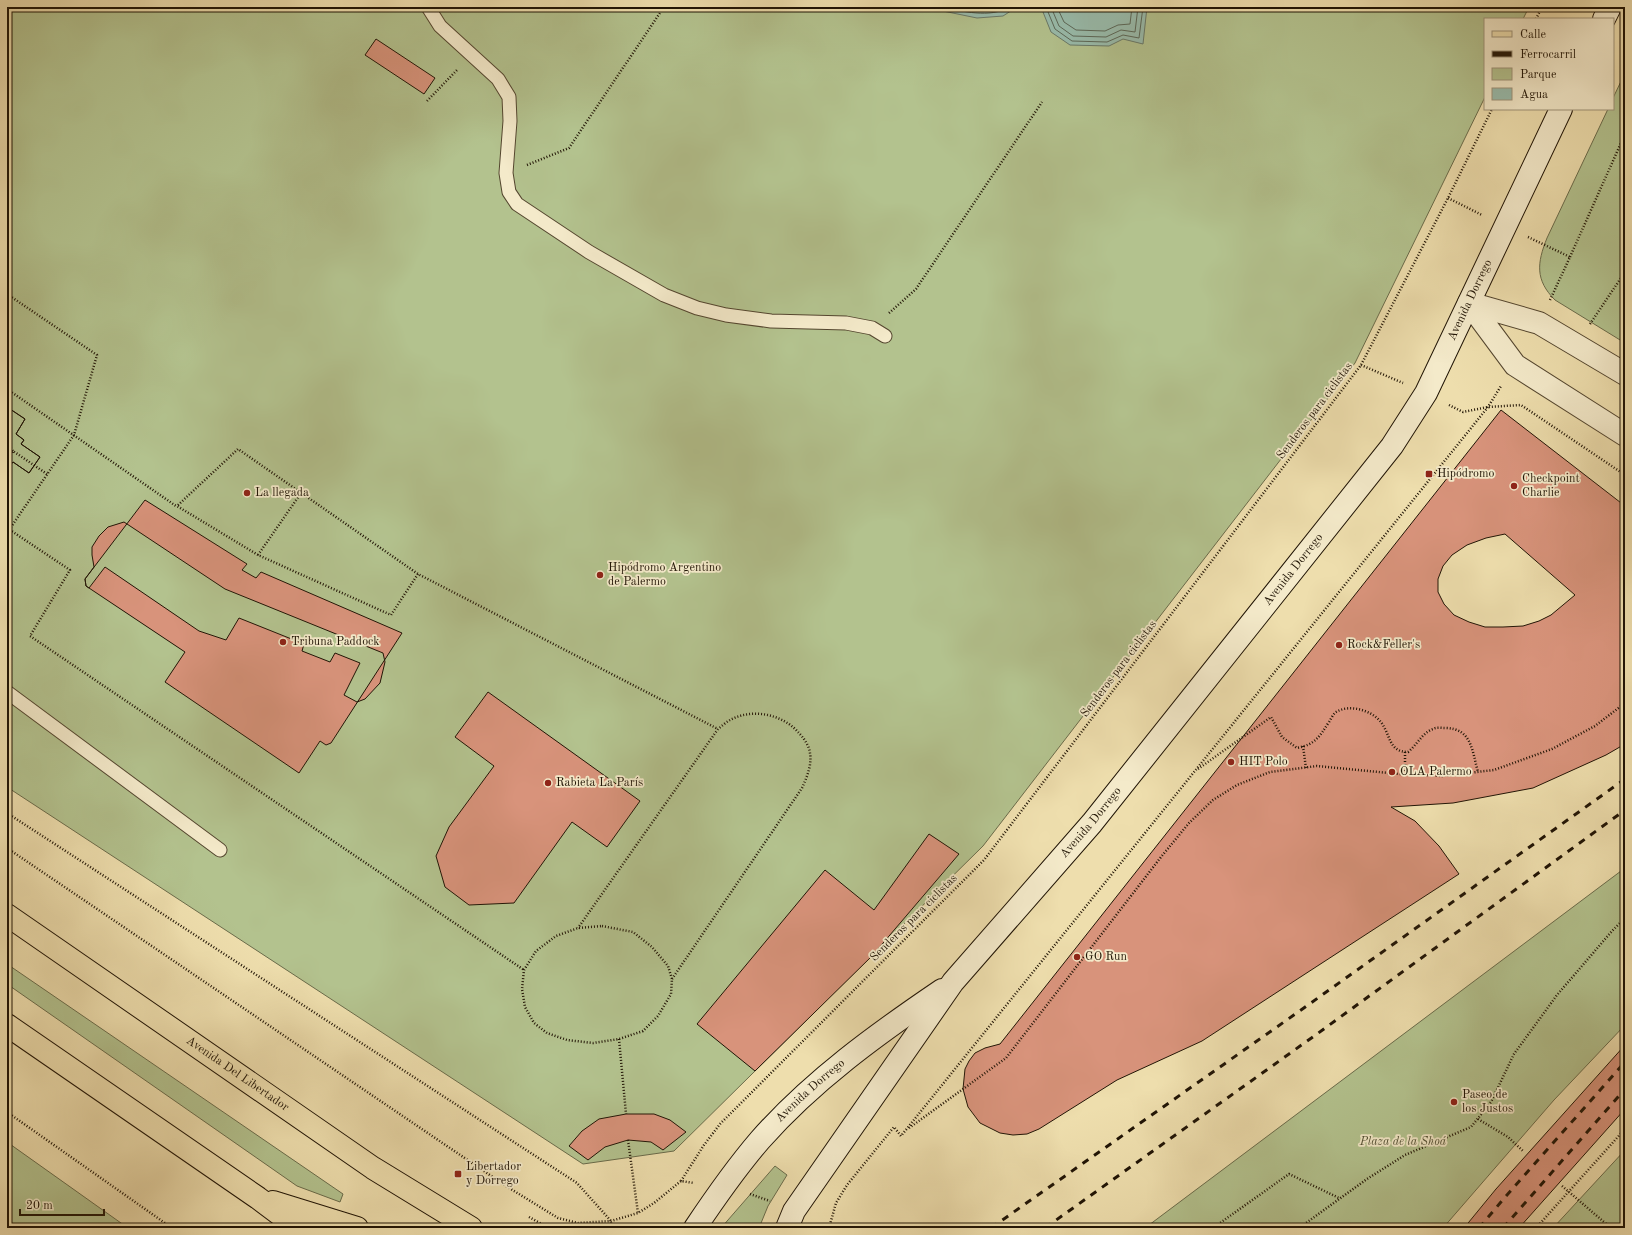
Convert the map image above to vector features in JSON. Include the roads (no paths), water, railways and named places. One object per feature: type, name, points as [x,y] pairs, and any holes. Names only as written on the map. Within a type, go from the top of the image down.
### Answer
[{"type":"main road","points":[[1604,18],[1610,7]]},
{"type":"main road","name":"Avenida Dorrego","points":[[787,1228],[794,1211],[953,982],[1092,823],[1392,446],[1426,393],[1561,110]]},
{"type":"main road","points":[[1469,303],[1539,323],[1625,374]]},
{"type":"main road","points":[[1469,303],[1515,365],[1625,435]]},
{"type":"main road","name":"Avenida Del Libertador","points":[[7,915],[373,1168],[471,1228]]},
{"type":"main road","name":"Avenida Dorrego","points":[[695,1228],[723,1188],[776,1123],[840,1064],[875,1036],[953,982]]},
{"type":"main road","points":[[7,1025],[258,1198],[298,1228]]},
{"type":"main road","points":[[258,1198],[357,1228]]},
{"type":"lane","points":[[428,7],[440,26],[498,79],[509,98],[510,121],[506,173],[509,192],[517,204],[589,252],[664,295],[697,308],[726,315],[771,321],[846,323],[872,328],[885,336]]},
{"type":"lane","points":[[7,692],[220,850]]},
{"type":"water","points":[[932,7],[1017,7],[1003,16],[977,18],[938,10]]},
{"type":"water","points":[[1041,7],[1147,7],[1143,44],[1123,39],[1109,46],[1070,45],[1051,32]]},
{"type":"railway","points":[[991,1228],[1301,1010],[1625,779]]},
{"type":"railway","points":[[1045,1228],[1317,1034],[1625,810]]},
{"type":"railway","points":[[1479,1228],[1625,1062]]},
{"type":"railway","points":[[1503,1228],[1625,1089]]},
{"type":"place","name":"Hipódromo","points":[[1429,474]]},
{"type":"place","name":"Checkpoint Charlie","points":[[1514,486]]},
{"type":"place","name":"La llegada","points":[[247,493]]},
{"type":"place","name":"Hipódromo Argentino de Palermo","points":[[600,575]]},
{"type":"place","name":"Tribuna Paddock","points":[[283,642]]},
{"type":"place","name":"Rock&Feller's","points":[[1339,645]]},
{"type":"place","name":"HIT Polo","points":[[1231,762]]},
{"type":"place","name":"OLA Palermo","points":[[1392,772]]},
{"type":"place","name":"Rabieta La París","points":[[548,783]]},
{"type":"place","name":"GO Run","points":[[1077,957]]},
{"type":"place","name":"Paseo de los Justos","points":[[1454,1102]]},
{"type":"place","name":"Libertador y Dorrego","points":[[458,1174]]},
{"type":"park label","name":"Plaza de la Shoá","points":[[1403,1142]]}]
